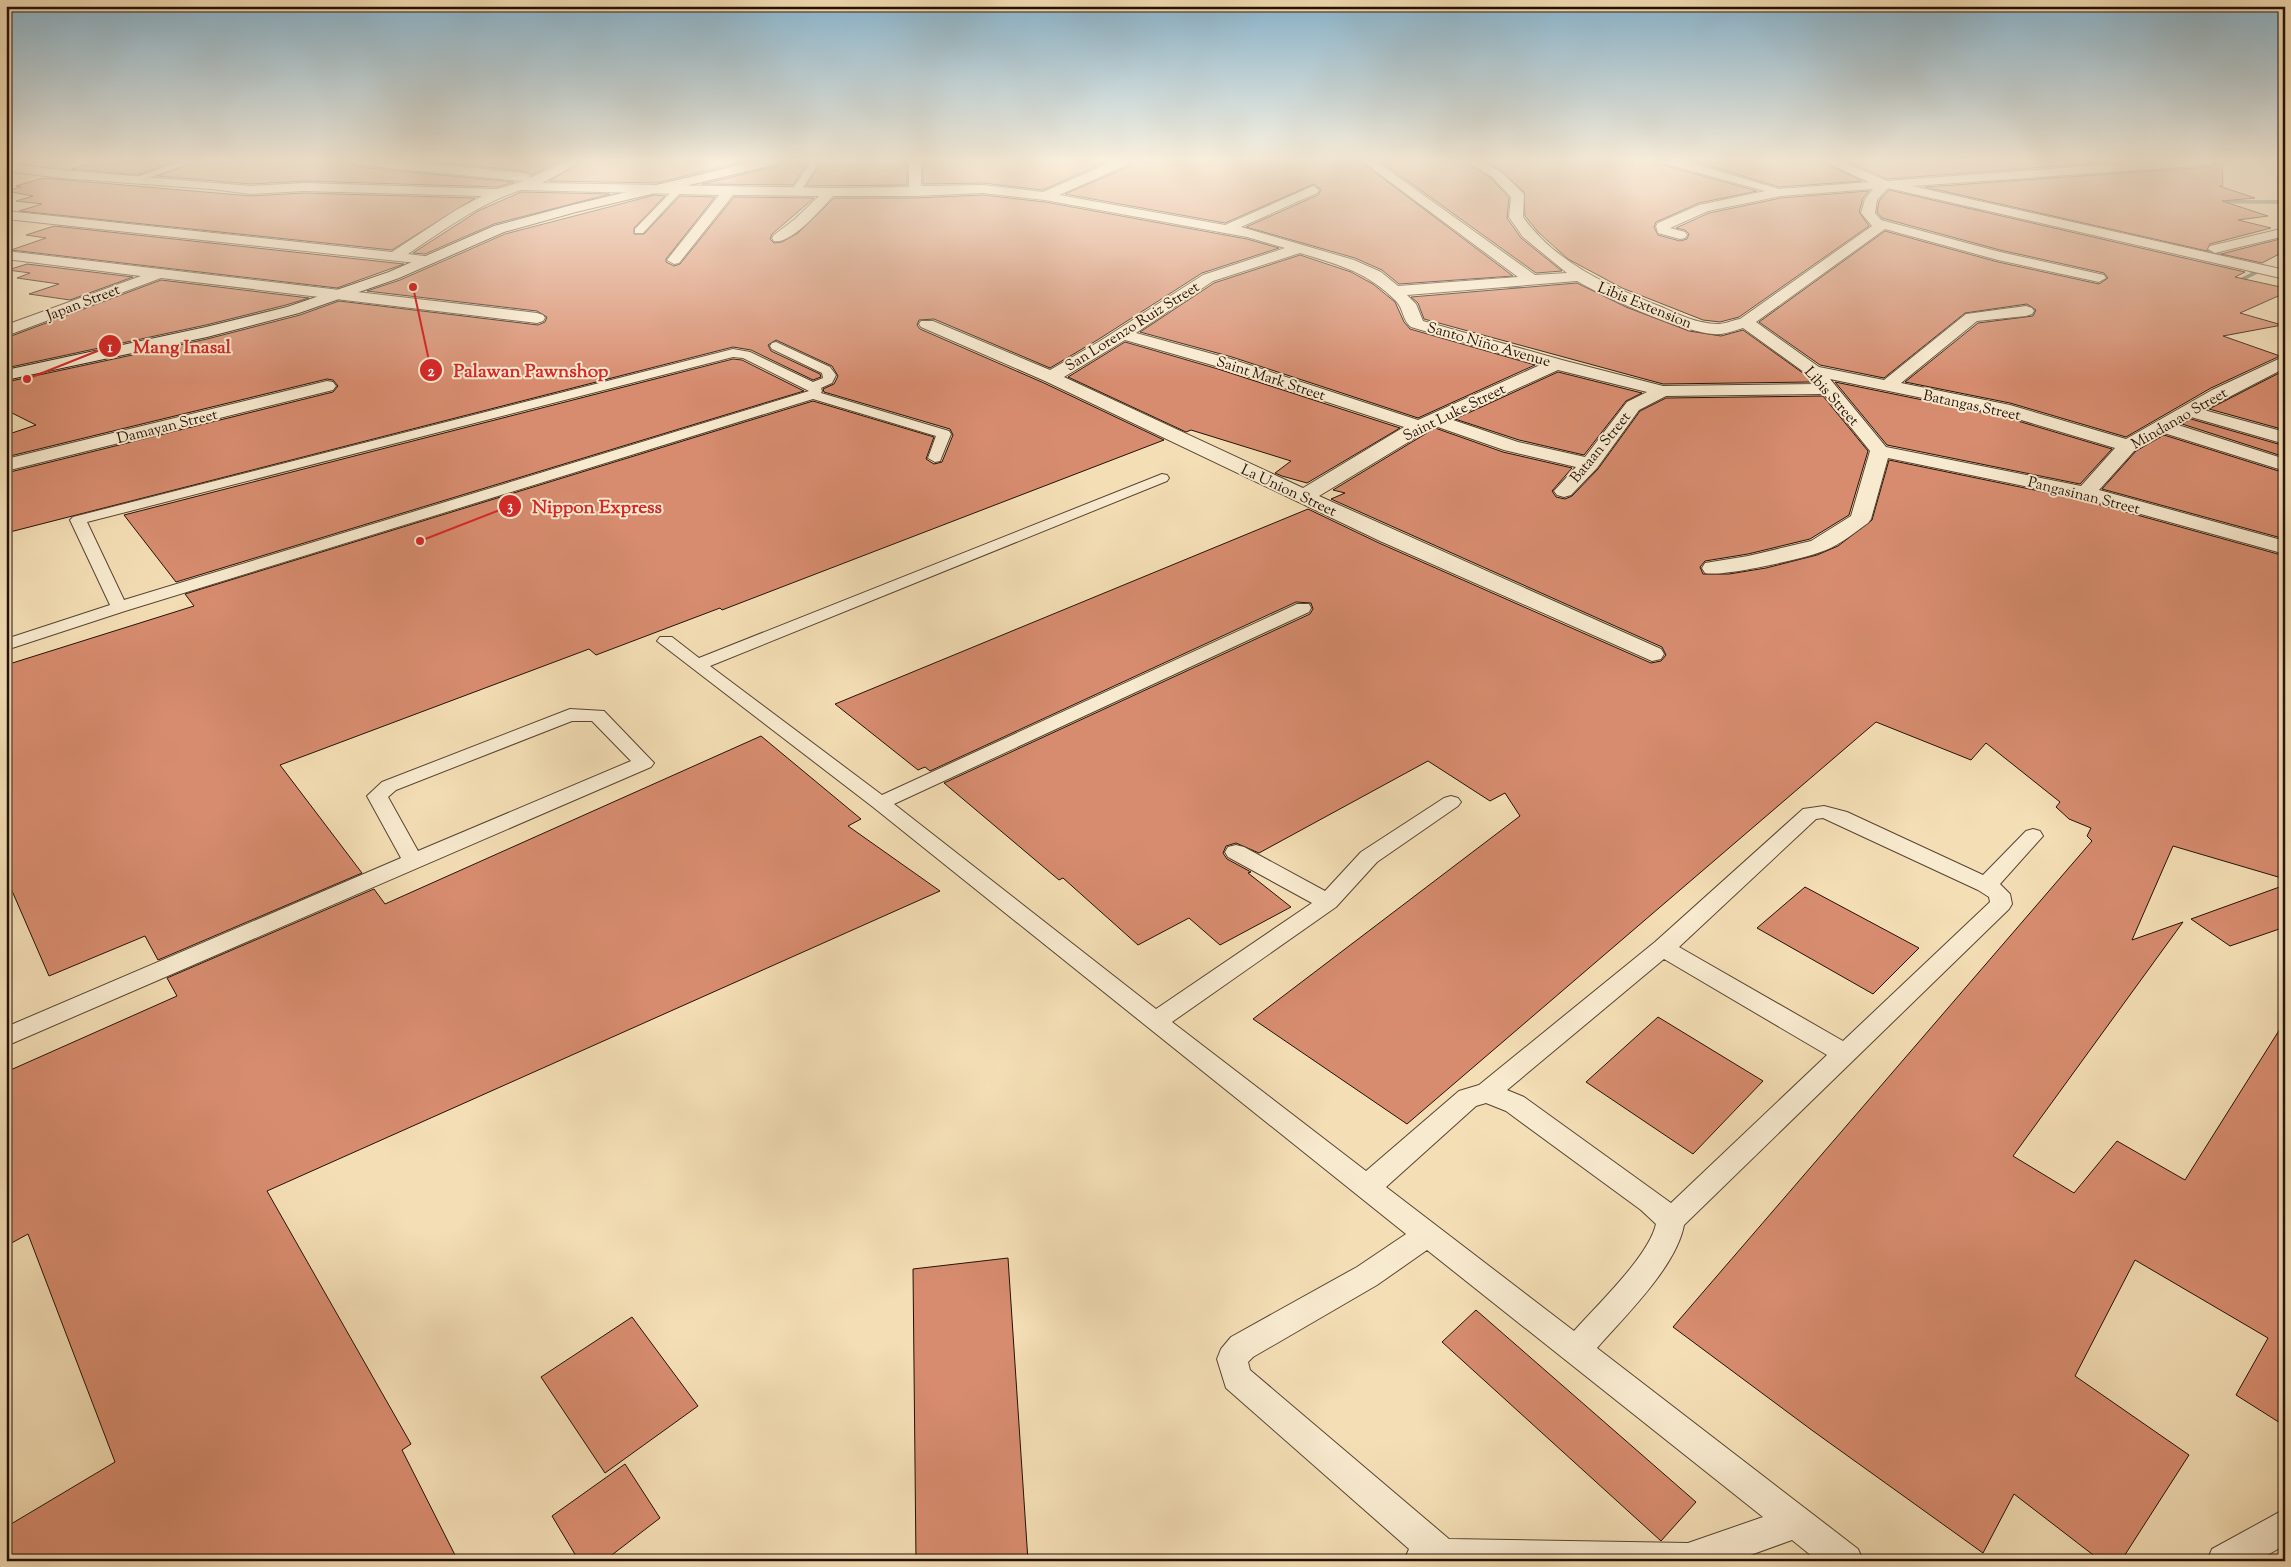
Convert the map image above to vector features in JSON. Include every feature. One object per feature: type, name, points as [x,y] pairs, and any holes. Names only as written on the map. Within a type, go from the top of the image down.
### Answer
[{"type":"street","points":[[183,234],[426,260]]},
{"type":"street","points":[[394,257],[429,234]]},
{"type":"street","points":[[6,375],[207,332],[293,310],[339,295],[487,234]]},
{"type":"street","points":[[674,260],[695,234]]},
{"type":"street","points":[[779,238],[784,234]]},
{"type":"street","name":"Santo Niño Avenue","points":[[1253,234],[1348,263],[1376,275],[1408,304],[1413,321],[1418,324],[1556,364],[1663,391],[1827,389]]},
{"type":"street","points":[[1468,234],[1531,280]]},
{"type":"street","points":[[1528,234],[1580,276]]},
{"type":"street","points":[[1746,322],[1870,234]]},
{"type":"street","points":[[1918,234],[1998,256],[2099,278]]},
{"type":"street","points":[[2107,234],[2285,275]]},
{"type":"street","points":[[2215,248],[2276,234]]},
{"type":"street","name":"San Lorenzo Ruiz Street","points":[[1050,377],[1122,334],[1208,278],[1300,248]]},
{"type":"street","points":[[6,255],[339,295],[385,303],[497,312],[537,318]]},
{"type":"street","name":"Japan Street","points":[[6,331],[160,273]]},
{"type":"street","name":"Libis Extension","points":[[1395,291],[1580,276],[1599,288],[1693,326],[1720,329],[1746,322]]},
{"type":"street","points":[[1886,387],[1972,317],[2026,311]]},
{"type":"street","name":"Libis Street","points":[[1746,322],[1814,371],[1880,451]]},
{"type":"street","name":"La Union Street","points":[[926,324],[1050,377],[1303,497],[1652,654]]},
{"type":"street","name":"Saint Mark Street","points":[[1122,334],[1543,456],[1590,464]]},
{"type":"street","name":"Mindanao Street","points":[[2086,493],[2128,446],[2188,411],[2285,361]]},
{"type":"street","name":"Saint Luke Street","points":[[1303,497],[1427,422],[1556,364]]},
{"type":"street","name":"Batangas Street","points":[[1814,371],[1886,387],[2004,409],[2128,446]]},
{"type":"street","points":[[2261,373],[2285,379]]},
{"type":"street","name":"Damayan Street","points":[[6,465],[327,386]]},
{"type":"street","name":"Bataan Street","points":[[1564,490],[1590,464],[1633,406],[1663,391]]},
{"type":"street","points":[[2188,411],[2285,438]]},
{"type":"street","points":[[2162,426],[2285,466]]},
{"type":"street","points":[[1713,568],[1748,563],[1818,546],[1860,519],[1880,451]]},
{"type":"street","name":"Pangasinan Street","points":[[1880,451],[2086,493],[2285,548]]},
{"type":"lane","points":[[6,645],[119,607],[813,391],[828,380],[830,376],[826,370],[776,346]]},
{"type":"lane","points":[[119,607],[78,520],[733,354],[746,355],[813,391],[944,434],[935,458]]},
{"type":"lane","points":[[697,666],[1162,478]]},
{"type":"lane","points":[[880,803],[1303,608]]},
{"type":"lane","points":[[666,642],[880,803],[1155,1022],[1846,1561]]},
{"type":"lane","points":[[6,1037],[644,763],[597,715],[570,715],[389,786],[377,796],[413,861]]},
{"type":"lane","points":[[1155,1022],[1328,902],[1368,857],[1451,802]]},
{"type":"lane","points":[[1367,1187],[1468,1098],[1487,1093],[1663,948],[1810,813],[1824,812],[1840,817],[1986,886],[1999,894],[2000,904],[1671,1220],[1667,1240],[1633,1286],[1576,1350]]},
{"type":"lane","points":[[1986,886],[2033,836]]},
{"type":"lane","points":[[1236,852],[1328,902]]},
{"type":"lane","points":[[1663,948],[1844,1053]]},
{"type":"lane","points":[[1487,1093],[1515,1104],[1651,1202],[1671,1220]]},
{"type":"lane","points":[[1428,1234],[1367,1276],[1242,1347],[1232,1360],[1237,1378],[1432,1558],[1688,1560],[1796,1522]]},
{"type":"lane","points":[[2224,1561],[2285,1526]]},
{"type":"building","points":[[129,234],[404,264],[337,288],[11,250],[46,238],[26,235]]},
{"type":"building","points":[[240,234],[417,234],[392,250]]},
{"type":"building","points":[[442,234],[471,234],[425,254],[413,253]]},
{"type":"building","points":[[505,234],[686,234],[666,259],[666,262],[674,266],[680,264],[704,234],[772,234],[770,239],[774,243],[782,242],[796,234],[1220,234],[1279,248],[1202,273],[1050,368],[934,319],[919,320],[917,325],[920,329],[1044,383],[1164,440],[722,610],[720,608],[596,655],[589,649],[280,765],[362,873],[158,960],[145,936],[49,976],[6,877],[6,665],[194,606],[185,594],[813,401],[934,437],[926,459],[934,464],[942,462],[953,435],[950,429],[824,392],[823,389],[834,384],[838,376],[832,366],[776,340],[768,345],[771,351],[820,374],[821,377],[813,380],[751,350],[733,347],[6,533],[6,473],[333,392],[338,386],[333,380],[327,379],[6,457],[6,435],[36,425],[6,410],[6,382],[207,339],[300,315],[339,301],[538,325],[545,322],[547,317],[537,311],[367,291],[400,280]]},
{"type":"building","points":[[1271,234],[1457,234],[1513,276],[1399,284],[1382,270],[1355,258]]},
{"type":"building","points":[[1482,234],[1518,234],[1562,271],[1536,273]]},
{"type":"building","points":[[1540,234],[1658,234],[1680,241],[1687,239],[1689,234],[1857,234],[1739,317],[1720,322],[1703,320],[1622,288],[1568,259]]},
{"type":"building","points":[[1881,234],[1896,234],[1998,262],[2099,284],[2108,278],[2104,273],[2000,250],[1941,234],[2081,234],[2245,272],[2235,277],[2285,288],[2285,293],[2240,313],[2282,325],[2223,336],[2280,356],[2211,388],[2126,437],[2010,403],[1905,382],[1978,323],[2033,316],[2036,310],[2027,304],[1965,313],[1884,378],[1820,365],[1759,322]]},
{"type":"building","points":[[2133,234],[2248,234],[2210,244],[2207,251]]},
{"type":"building","points":[[2280,239],[2285,240],[2285,251],[2262,263],[2221,254]]},
{"type":"building","points":[[1300,255],[1351,272],[1373,284],[1395,302],[1404,322],[1410,329],[1535,365],[1418,418],[1232,357],[1140,332],[1214,283]]},
{"type":"building","points":[[27,264],[133,277],[70,300],[29,294],[59,284],[17,278],[30,273],[8,270]]},
{"type":"building","points":[[161,280],[309,298],[206,325],[6,368],[6,338]]},
{"type":"building","points":[[1577,283],[1626,307],[1689,331],[1721,336],[1743,330],[1807,376],[1811,382],[1663,384],[1424,319],[1418,303],[1411,297]]},
{"type":"building","points":[[1125,342],[1218,369],[1400,428],[1307,483],[1282,476],[1275,473],[1291,461],[1191,430],[1186,432],[1068,377]]},
{"type":"building","points":[[733,359],[742,360],[804,391],[176,582],[124,515]]},
{"type":"building","points":[[2285,370],[2285,430],[2209,409]]},
{"type":"building","points":[[1558,372],[1642,393],[1626,401],[1584,455],[1519,440],[1455,419]]},
{"type":"building","points":[[1835,382],[2001,416],[2112,449],[2080,484],[1887,445]]},
{"type":"building","points":[[1823,396],[1868,451],[1849,515],[1810,539],[1748,554],[1705,561],[1700,567],[1703,574],[1729,574],[1766,568],[1817,555],[1838,546],[1872,520],[1889,460],[2083,500],[2285,556],[2285,879],[2173,846],[2132,940],[2183,922],[2013,1156],[2074,1193],[2117,1141],[2185,1180],[2285,1021],[2285,1426],[2236,1395],[2268,1338],[2135,1260],[2075,1376],[2189,1455],[2121,1561],[2101,1561],[2014,1494],[1983,1553],[1813,1431],[1673,1327],[2092,841],[2087,836],[2091,828],[2069,819],[2056,807],[2060,802],[1986,743],[1971,760],[1876,722],[1407,1124],[1253,1019],[1520,816],[1505,793],[1490,801],[1428,761],[1259,853],[1236,843],[1226,846],[1223,853],[1227,859],[1251,872],[1248,873],[1291,907],[1220,945],[1189,918],[1138,945],[1063,878],[1059,880],[944,783],[1310,614],[1313,609],[1311,603],[1296,602],[930,771],[925,767],[918,770],[835,704],[1308,509],[1379,543],[1651,663],[1661,661],[1666,655],[1662,647],[1331,499],[1345,493],[1333,490],[1435,428],[1503,452],[1572,468],[1552,491],[1556,497],[1565,499],[1572,496],[1598,469],[1640,411],[1666,398]]},
{"type":"building","points":[[2191,419],[2285,446],[2285,457],[2182,424]]},
{"type":"building","points":[[2164,435],[2285,473],[2285,539],[2102,489],[2136,451]]},
{"type":"building","points":[[761,736],[861,819],[848,826],[940,891],[267,1191],[411,1444],[402,1450],[458,1561],[6,1561],[6,1527],[115,1462],[28,1234],[6,1246],[6,1072],[177,996],[167,978],[374,889],[385,904]]},
{"type":"building","points":[[2285,885],[2285,927],[2230,946],[2191,919]]},
{"type":"building","points":[[1805,887],[1919,948],[1873,994],[1757,928]]},
{"type":"building","points":[[1658,1017],[1763,1081],[1693,1154],[1586,1082]]},
{"type":"building","points":[[1008,1258],[1028,1561],[916,1561],[913,1269]]},
{"type":"building","points":[[1476,1310],[1696,1502],[1661,1541],[1442,1342]]},
{"type":"building","points":[[632,1317],[698,1406],[605,1473],[541,1377]]},
{"type":"building","points":[[625,1464],[660,1518],[604,1561],[579,1561],[552,1516]]},
{"type":"waterway","points":[[2200,243],[2197,246],[2244,265],[2256,273],[2228,286]]},
{"type":"waterway","points":[[1461,275],[1520,288],[1533,297]]},
{"type":"place","name":"Palawan Pawnshop","points":[[413,287]]},
{"type":"place","name":"Mang Inasal","points":[[27,379]]},
{"type":"place","name":"Nippon Express","points":[[420,541]]}]
